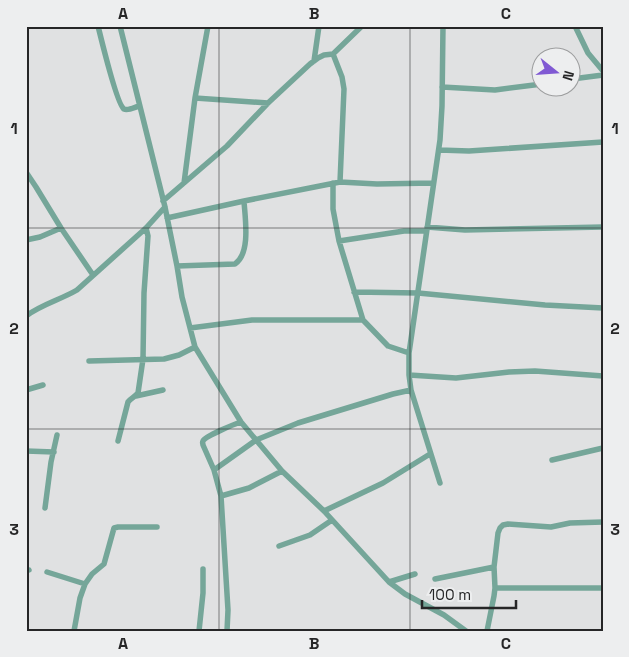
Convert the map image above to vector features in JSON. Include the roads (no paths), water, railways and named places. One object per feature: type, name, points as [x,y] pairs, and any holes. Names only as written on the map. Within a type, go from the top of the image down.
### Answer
[{"type":"street","points":[[98,26],[121,106],[124,109],[128,109],[139,106]]},
{"type":"street","points":[[120,26],[164,204],[194,347],[241,422],[282,471],[324,511],[389,582],[405,594],[444,615],[466,631]]},
{"type":"street","points":[[184,183],[195,98],[208,26]]},
{"type":"street","points":[[314,60],[319,26]]},
{"type":"street","points":[[26,316],[36,308],[77,290],[146,228],[164,204],[184,183],[228,146],[268,103],[314,60],[324,55],[333,54],[362,26]]},
{"type":"street","points":[[440,483],[411,390],[409,352],[441,132],[443,26]]},
{"type":"street","points":[[576,26],[588,53],[603,71]]},
{"type":"street","points":[[333,54],[344,89],[333,209],[338,241],[363,320],[388,346],[409,352]]},
{"type":"street","points":[[582,78],[603,75]]},
{"type":"street","points":[[442,87],[495,90],[532,85]]},
{"type":"street","points":[[195,98],[268,103]]},
{"type":"street","points":[[439,150],[469,151],[603,142]]},
{"type":"street","points":[[26,172],[93,275]]},
{"type":"street","points":[[167,218],[336,182],[368,184],[433,183]]},
{"type":"street","points":[[177,266],[236,264],[241,260],[247,231],[244,201]]},
{"type":"street","points":[[338,241],[427,229],[482,230],[603,227]]},
{"type":"street","points":[[26,240],[61,228]]},
{"type":"street","points":[[136,396],[143,360],[145,258],[148,241],[146,228]]},
{"type":"street","points":[[354,292],[418,293],[545,305],[603,308]]},
{"type":"street","points":[[190,328],[252,320],[363,320]]},
{"type":"street","points":[[89,360],[164,359],[179,355],[194,347]]},
{"type":"street","points":[[409,375],[456,378],[534,371],[603,376]]},
{"type":"street","points":[[26,390],[43,385]]},
{"type":"street","points":[[118,441],[128,402],[131,398],[163,390]]},
{"type":"street","points":[[214,470],[256,440],[298,423],[411,390]]},
{"type":"street","points":[[227,631],[228,610],[221,496],[214,470],[202,441],[241,422]]},
{"type":"street","points":[[45,508],[51,462],[57,435]]},
{"type":"street","points":[[552,460],[603,448]]},
{"type":"street","points":[[26,451],[54,452]]},
{"type":"street","points":[[324,511],[383,483],[430,454]]},
{"type":"street","points":[[221,496],[249,488],[282,471]]},
{"type":"street","points":[[279,546],[310,535],[332,520]]},
{"type":"street","points":[[487,631],[495,588],[494,567],[498,533],[503,525],[551,527],[603,522]]},
{"type":"street","points":[[74,631],[80,598],[85,584],[92,574],[104,564],[114,528],[157,527]]},
{"type":"street","points":[[435,579],[494,567]]},
{"type":"street","points":[[199,631],[203,593],[203,569]]},
{"type":"street","points":[[47,572],[85,584]]},
{"type":"street","points":[[389,582],[414,574]]},
{"type":"street","points":[[495,588],[603,588]]}]
